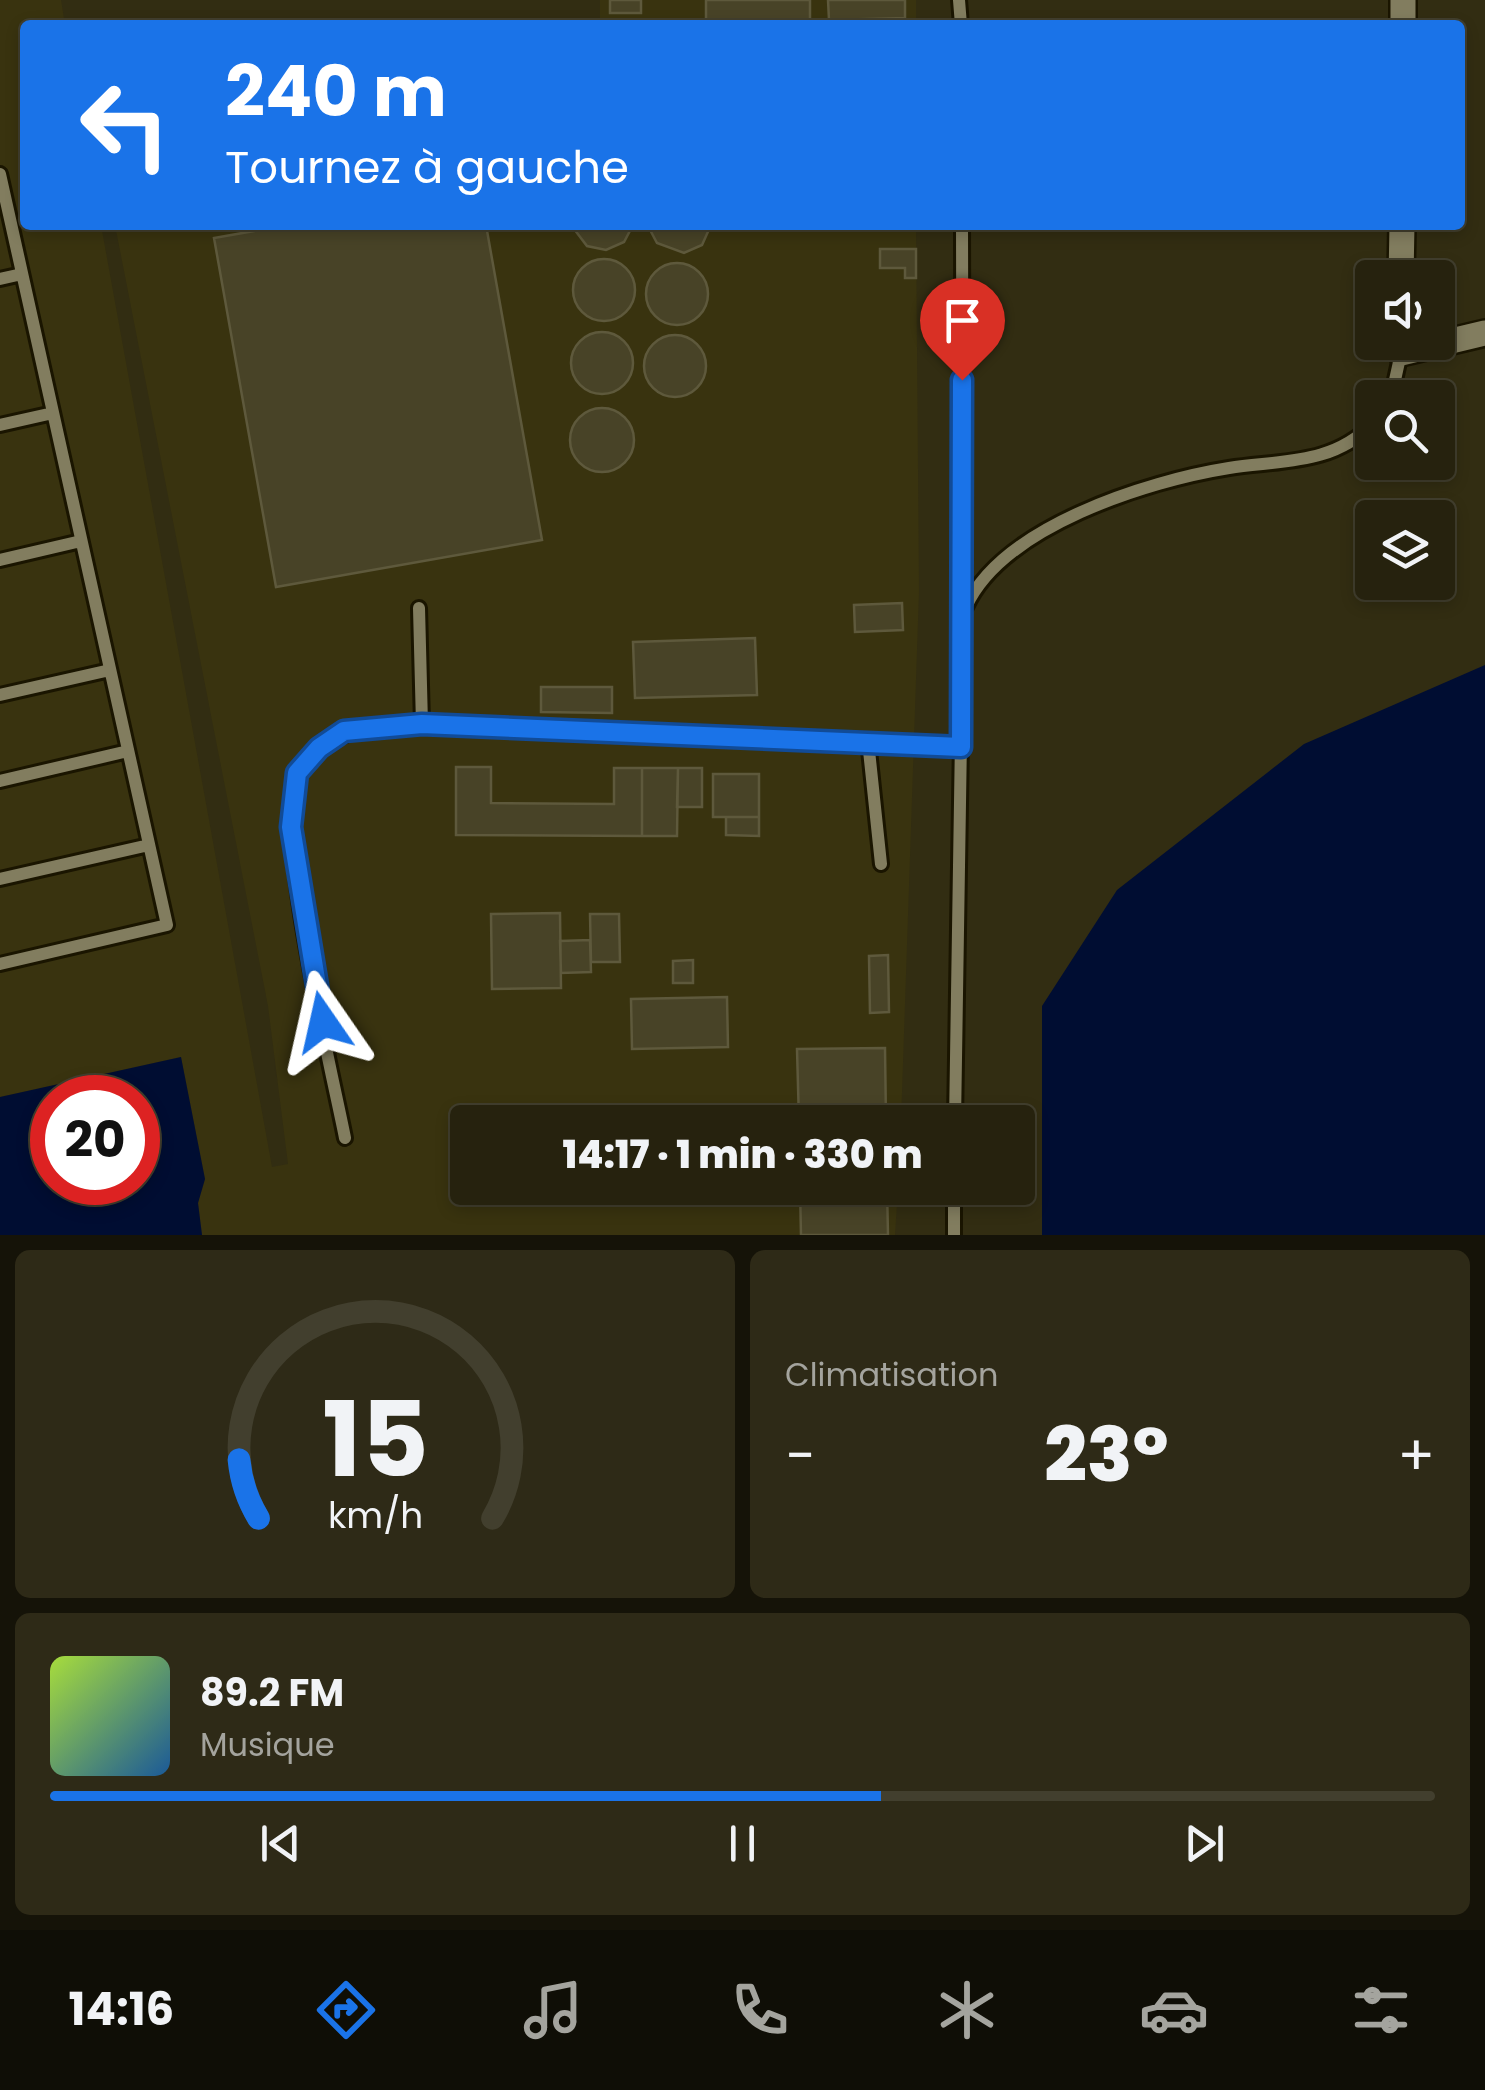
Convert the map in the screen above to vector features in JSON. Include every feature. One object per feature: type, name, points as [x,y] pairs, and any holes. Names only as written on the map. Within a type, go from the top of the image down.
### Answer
[{"type":"street","points":[[1402,230],[1402,260]]},
{"type":"street","points":[[1455,338],[1485,333]]},
{"type":"lane","points":[[0,174],[167,925],[0,964]]},
{"type":"lane","points":[[955,1105],[964,612],[962,230]]},
{"type":"lane","points":[[0,279],[22,274]]},
{"type":"lane","points":[[0,425],[53,413]]},
{"type":"lane","points":[[964,612],[978,582],[1008,551],[1059,522],[1118,499],[1228,468],[1290,463],[1332,452],[1355,436]]},
{"type":"lane","points":[[0,560],[81,541]]},
{"type":"lane","points":[[420,608],[422,724]]},
{"type":"lane","points":[[0,695],[110,670]]},
{"type":"lane","points":[[345,1138],[301,907],[291,827],[297,773],[319,748],[344,731],[422,724],[868,740],[961,747]]},
{"type":"lane","points":[[868,740],[881,864]]},
{"type":"lane","points":[[0,781],[128,750]]},
{"type":"lane","points":[[0,880],[149,845]]},
{"type":"lane","points":[[954,1205],[954,1235]]},
{"type":"shaded area","points":[[0,0],[61,0],[64,20],[20,20],[20,230],[102,230],[272,1167],[288,1164],[268,1006],[116,230],[916,230],[919,591],[902,1105],[450,1105],[450,1205],[897,1205],[895,1235],[202,1235],[198,1203],[205,1179],[181,1057],[100,1075],[30,1075],[30,1090],[0,1097]]},
{"type":"shaded area","points":[[600,0],[916,0],[916,20],[600,20]]},
{"type":"water","points":[[1485,665],[1485,1235],[1042,1235],[1042,1006],[1117,890],[1304,744]]},
{"type":"water","points":[[181,1057],[205,1179],[198,1203],[202,1235],[0,1235],[0,1097],[30,1090],[30,1205],[160,1205],[160,1075],[100,1075]]},
{"type":"building","points":[[610,0],[641,0],[641,13],[610,13]]},
{"type":"building","points":[[706,0],[810,0],[810,20],[706,20]]},
{"type":"building","points":[[828,0],[905,0],[905,18],[829,20]]},
{"type":"building","points":[[260,230],[487,230],[542,540],[276,587],[214,238]]},
{"type":"building","points":[[575,230],[630,230],[624,242],[606,250],[587,246]]},
{"type":"building","points":[[650,230],[709,230],[702,245],[684,253],[657,243]]},
{"type":"building","points":[[880,249],[916,249],[916,278],[905,278],[905,268],[880,268]]},
{"type":"building","points":[[604,259],[626,268],[635,290],[626,312],[604,321],[582,312],[573,290],[582,268]]},
{"type":"building","points":[[677,263],[699,272],[708,294],[699,316],[677,325],[655,316],[646,294],[655,272]]},
{"type":"building","points":[[602,332],[624,341],[633,363],[624,385],[602,394],[580,385],[571,363],[580,341]]},
{"type":"building","points":[[675,335],[697,344],[706,366],[697,388],[675,397],[653,388],[644,366],[653,344]]},
{"type":"building","points":[[602,408],[624,418],[634,440],[624,462],[602,472],[580,462],[570,440],[580,418]]},
{"type":"building","points":[[902,603],[903,630],[855,632],[854,605]]},
{"type":"building","points":[[755,638],[757,695],[635,698],[633,642]]},
{"type":"building","points":[[541,687],[612,687],[612,713],[541,712]]},
{"type":"building","points":[[456,767],[491,767],[491,803],[614,804],[614,768],[642,768],[642,836],[456,835]]},
{"type":"building","points":[[642,768],[678,768],[677,836],[642,836]]},
{"type":"building","points":[[678,768],[702,768],[702,807],[677,807]]},
{"type":"building","points":[[713,774],[759,774],[759,817],[713,817]]},
{"type":"building","points":[[726,817],[759,817],[759,836],[726,835]]},
{"type":"building","points":[[560,913],[561,988],[492,989],[491,914]]},
{"type":"building","points":[[590,914],[619,914],[620,962],[591,962]]},
{"type":"building","points":[[590,940],[591,972],[561,973],[560,941]]},
{"type":"building","points":[[888,955],[889,1012],[870,1013],[869,956]]},
{"type":"building","points":[[693,960],[693,983],[673,983],[673,961]]},
{"type":"building","points":[[727,997],[728,1047],[632,1049],[631,999]]},
{"type":"building","points":[[885,1048],[886,1105],[799,1105],[797,1049]]},
{"type":"building","points":[[800,1205],[887,1205],[888,1235],[801,1235]]},
{"type":"route","points":[[323,1022],[301,907],[291,827],[297,773],[319,748],[344,731],[422,724],[868,740],[961,747],[962,380]]}]
